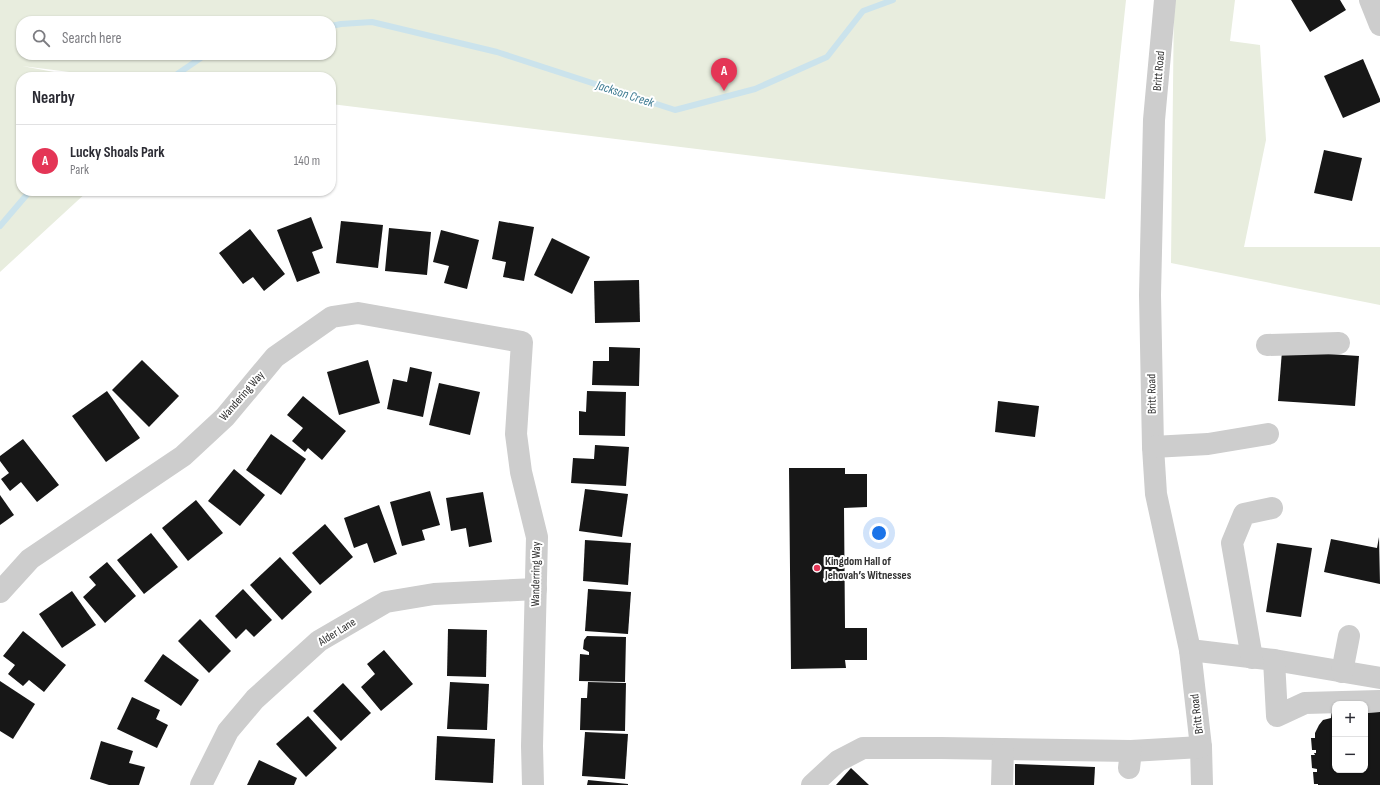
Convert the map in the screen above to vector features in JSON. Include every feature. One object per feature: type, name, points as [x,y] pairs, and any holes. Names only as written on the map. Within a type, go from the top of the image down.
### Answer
[{"type":"street","name":"Britt Road","points":[[1165,0],[1154,120],[1150,295],[1153,447],[1156,494],[1190,650],[1201,747],[1202,785]]},
{"type":"street","points":[[1370,0],[1380,25]]},
{"type":"street","name":"Wandering Way","points":[[0,592],[30,559],[183,456],[225,417],[275,357],[332,317],[358,313],[522,342]]},
{"type":"street","name":"Wanderring Way","points":[[522,342],[516,434],[521,472],[537,537],[533,785]]},
{"type":"street","points":[[1267,345],[1339,343]]},
{"type":"street","points":[[1153,447],[1208,444],[1268,434]]},
{"type":"street","points":[[1252,658],[1232,543],[1244,514],[1272,508]]},
{"type":"street","name":"Alder Lane","points":[[201,785],[228,731],[255,699],[319,641],[366,613],[386,602],[434,594],[536,589]]},
{"type":"street","points":[[1342,672],[1348,636]]},
{"type":"street","points":[[1190,650],[1274,660],[1380,678]]},
{"type":"street","points":[[1274,660],[1277,716],[1305,703],[1380,701]]},
{"type":"street","points":[[812,785],[838,761],[862,748],[1003,749],[1130,759],[1201,747]]},
{"type":"street","points":[[1002,785],[1003,749]]},
{"type":"shaded area","points":[[0,0],[1126,0],[1105,199],[336,105],[336,72],[69,72],[22,66],[54,72],[16,72],[16,196],[83,196],[0,272]]},
{"type":"shaded area","points":[[1174,0],[1235,0],[1230,41],[1260,45],[1266,140],[1244,247],[1380,247],[1380,305],[1171,263]]},
{"type":"building","points":[[1291,0],[1340,0],[1346,10],[1310,32]]},
{"type":"building","points":[[1363,59],[1380,102],[1343,118],[1324,76]]},
{"type":"building","points":[[1324,150],[1362,158],[1352,201],[1314,193]]},
{"type":"building","points":[[311,217],[323,248],[312,252],[320,273],[297,282],[277,230]]},
{"type":"building","points":[[341,221],[383,225],[378,268],[336,263]]},
{"type":"building","points":[[499,221],[534,227],[524,281],[503,277],[506,262],[492,259]]},
{"type":"building","points":[[389,228],[431,232],[427,275],[385,271]]},
{"type":"building","points":[[250,229],[285,274],[264,291],[253,277],[243,284],[219,253]]},
{"type":"building","points":[[441,230],[479,240],[467,289],[444,283],[449,266],[433,262]]},
{"type":"building","points":[[552,238],[590,257],[572,294],[534,275]]},
{"type":"building","points":[[639,280],[640,322],[595,323],[594,281]]},
{"type":"building","points":[[609,347],[640,348],[639,386],[592,385],[593,361],[609,361]]},
{"type":"building","points":[[1282,351],[1359,356],[1355,406],[1278,401]]},
{"type":"building","points":[[142,360],[179,396],[149,427],[112,390]]},
{"type":"building","points":[[368,360],[380,403],[339,415],[327,372]]},
{"type":"building","points":[[410,367],[432,372],[423,417],[387,409],[393,379],[407,382]]},
{"type":"building","points":[[439,383],[480,392],[470,435],[429,425]]},
{"type":"building","points":[[107,391],[140,438],[106,462],[72,416]]},
{"type":"building","points":[[587,391],[626,392],[625,436],[579,435],[579,411],[586,412]]},
{"type":"building","points":[[303,396],[346,431],[322,460],[308,448],[305,452],[292,441],[303,428],[287,415]]},
{"type":"building","points":[[998,401],[1039,406],[1035,437],[995,432]]},
{"type":"building","points":[[271,434],[306,459],[281,495],[246,470]]},
{"type":"building","points":[[23,439],[59,485],[37,502],[21,482],[10,491],[1,479],[9,473],[0,461],[0,456]]},
{"type":"building","points":[[595,445],[629,447],[626,486],[571,483],[573,458],[594,459]]},
{"type":"building","name":"Kingdom Hall of Jehovah’s Witnesses","points":[[789,468],[845,468],[845,474],[867,474],[867,507],[844,508],[845,628],[867,628],[867,660],[845,660],[846,668],[791,669]]},
{"type":"building","points":[[234,469],[265,495],[240,526],[208,501]]},
{"type":"building","points":[[585,489],[628,494],[622,537],[579,531]]},
{"type":"building","points":[[430,491],[440,525],[422,530],[425,540],[402,546],[390,502]]},
{"type":"building","points":[[483,492],[492,542],[469,547],[466,528],[451,531],[446,498]]},
{"type":"building","points":[[0,495],[14,515],[0,525]]},
{"type":"building","points":[[196,500],[223,533],[188,561],[162,528]]},
{"type":"building","points":[[379,505],[397,554],[374,563],[367,543],[354,548],[344,518]]},
{"type":"building","points":[[325,524],[353,557],[320,585],[292,553]]},
{"type":"building","points":[[151,533],[178,567],[144,594],[117,560]]},
{"type":"building","points":[[1379,537],[1380,584],[1324,572],[1331,539],[1377,548]]},
{"type":"building","points":[[585,540],[631,543],[628,585],[583,581]]},
{"type":"building","points":[[1277,543],[1312,548],[1301,617],[1266,612]]},
{"type":"building","points":[[280,557],[312,592],[282,620],[250,585]]},
{"type":"building","points":[[107,562],[136,596],[105,623],[83,597],[96,585],[89,577]]},
{"type":"building","points":[[243,589],[272,620],[254,637],[246,629],[236,639],[215,616]]},
{"type":"building","points":[[588,589],[631,592],[628,634],[585,631]]},
{"type":"building","points":[[72,591],[96,625],[62,648],[39,614]]},
{"type":"building","points":[[200,619],[231,651],[209,673],[178,641]]},
{"type":"building","points":[[448,629],[487,630],[486,677],[447,676]]},
{"type":"building","points":[[23,631],[66,665],[44,692],[29,680],[23,686],[8,674],[15,665],[3,656]]},
{"type":"building","points":[[587,636],[626,637],[625,682],[579,681],[580,654],[589,655],[589,652],[583,649],[584,640]]},
{"type":"building","points":[[384,650],[413,684],[381,711],[361,687],[375,674],[367,664]]},
{"type":"building","points":[[163,654],[199,680],[181,706],[144,681]]},
{"type":"building","points":[[0,681],[35,704],[13,739],[0,731]]},
{"type":"building","points":[[450,682],[489,684],[487,730],[447,729]]},
{"type":"building","points":[[588,682],[626,683],[625,731],[580,730],[581,698],[587,698]]},
{"type":"building","points":[[343,683],[371,713],[341,741],[313,711]]},
{"type":"building","points":[[132,697],[160,710],[156,719],[168,725],[157,748],[117,729]]},
{"type":"building","points":[[1332,710],[1332,773],[1368,773],[1368,713],[1380,712],[1380,785],[1314,784],[1313,772],[1317,772],[1317,769],[1312,768],[1311,755],[1315,755],[1314,753],[1316,753],[1316,750],[1312,750],[1311,738],[1315,738],[1315,733],[1323,720],[1331,718]]},
{"type":"building","points":[[308,716],[337,748],[306,777],[276,744]]},
{"type":"building","points":[[585,732],[628,734],[625,779],[582,776]]},
{"type":"building","points":[[437,736],[495,739],[493,783],[435,780]]},
{"type":"building","points":[[101,741],[133,751],[129,763],[145,767],[139,785],[109,785],[90,779]]},
{"type":"building","points":[[259,760],[297,778],[294,785],[247,785]]},
{"type":"building","points":[[1015,764],[1095,767],[1094,785],[1015,785]]},
{"type":"building","points":[[851,768],[869,785],[836,785]]},
{"type":"building","points":[[588,780],[628,784],[628,785],[587,785]]},
{"type":"waterway","name":"Jackson Creek","points":[[336,25],[372,22],[497,52],[675,110],[755,89],[827,57],[863,11],[893,0]]},
{"type":"waterway","name":"Jackson Creek","points":[[180,72],[198,60]]},
{"type":"waterway","name":"Jackson Creek","points":[[0,226],[26,196]]},
{"type":"place","name":"Lucky Shoals Park","points":[[724,91]]},
{"type":"place","name":"Kingdom Hall of Jehovah’s Witnesses","points":[[817,568]]}]
